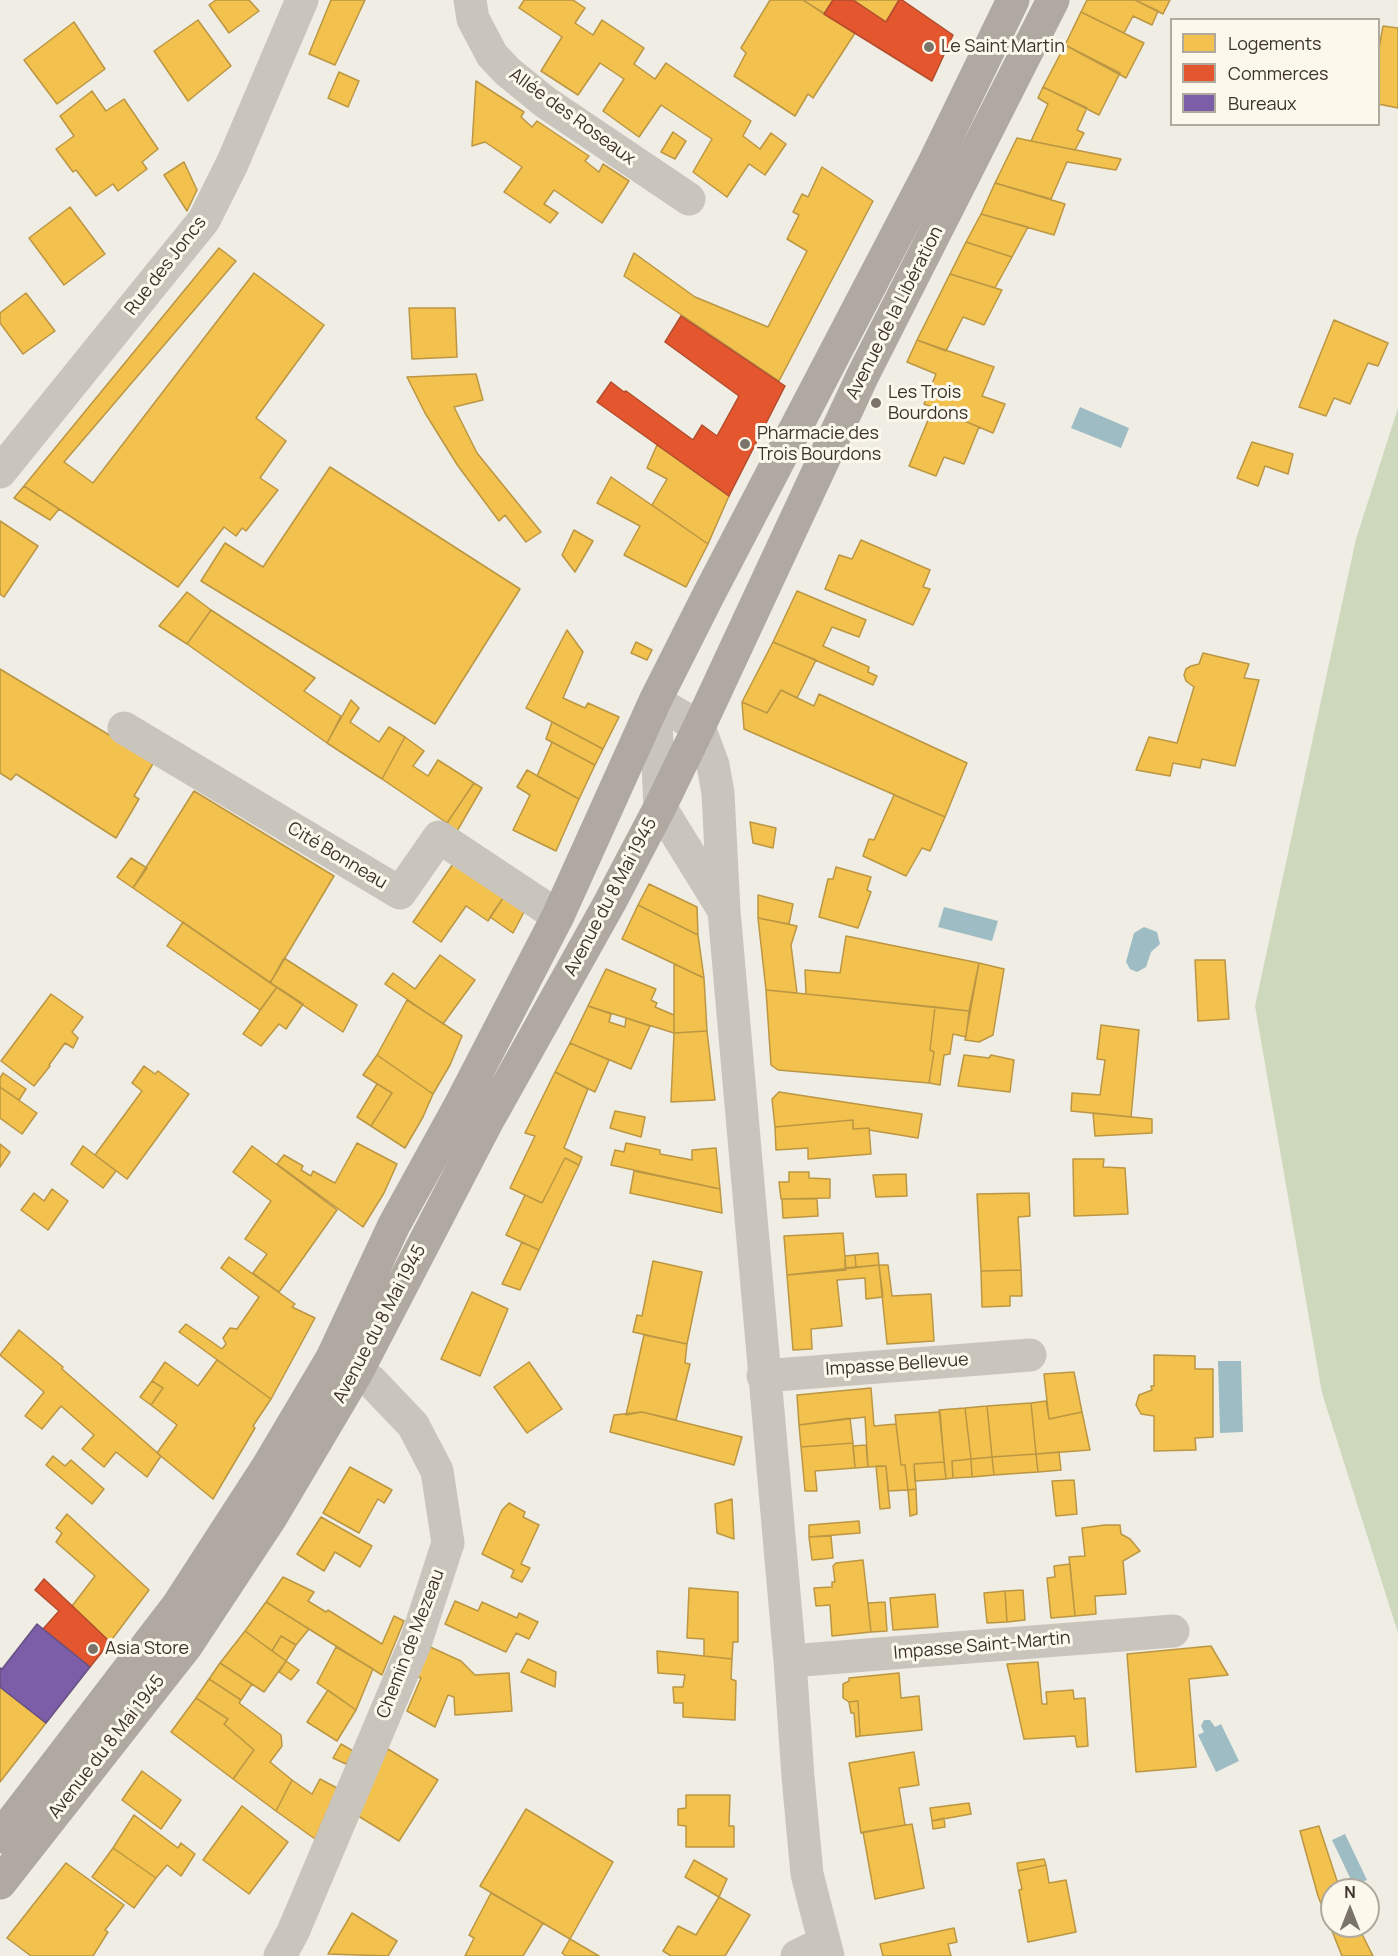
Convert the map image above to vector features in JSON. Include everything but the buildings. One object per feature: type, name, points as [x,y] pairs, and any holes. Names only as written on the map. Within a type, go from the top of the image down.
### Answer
[{"type":"main road","name":"Avenue de la Libération","points":[[655,701],[927,177],[1013,0]]},
{"type":"main road","name":"Avenue de la Libération","points":[[699,727],[863,375],[1053,0]]},
{"type":"main road","name":"Avenue du 8 Mai 1945","points":[[0,1838],[178,1605],[268,1466],[344,1365],[394,1225],[458,1109],[558,916],[655,701]]},
{"type":"main road","name":"Avenue du 8 Mai 1945","points":[[0,1883],[187,1646],[270,1519],[344,1365],[487,1122],[609,904],[699,727]]},
{"type":"street","name":"Rue des Joncs","points":[[0,472],[204,220],[232,164],[302,0]]},
{"type":"street","name":"Allée des Roseaux","points":[[471,9],[492,55],[507,71],[545,102],[689,199]]},
{"type":"street","points":[[655,701],[699,727],[713,765],[718,793],[724,911],[763,1376],[790,1661],[807,1874],[817,1952]]},
{"type":"street","points":[[655,701],[660,807],[724,911]]},
{"type":"street","name":"Cité Bonneau","points":[[124,728],[400,893],[439,837],[558,916]]},
{"type":"street","name":"Impasse Bellevue","points":[[763,1376],[1030,1355]]},
{"type":"street","name":"Chemin de Mezeau","points":[[280,1956],[293,1932],[416,1641],[448,1543],[437,1471],[413,1425],[371,1381],[344,1365]]},
{"type":"street","name":"Impasse Saint-Martin","points":[[790,1661],[1173,1631]]},
{"type":"green space","points":[[1398,408],[1398,1633],[1322,1393],[1255,1006],[1356,539]]},
{"type":"water","points":[[1080,407],[1129,428],[1121,448],[1071,428]]},
{"type":"water","points":[[944,907],[998,921],[992,941],[938,927]]},
{"type":"water","points":[[1144,927],[1157,932],[1160,944],[1151,952],[1146,967],[1137,972],[1130,969],[1126,962],[1134,933]]},
{"type":"water","points":[[1218,1361],[1241,1361],[1243,1432],[1220,1433]]},
{"type":"water","points":[[1204,1720],[1210,1720],[1215,1727],[1221,1724],[1239,1761],[1216,1772],[1198,1735],[1204,1732],[1201,1726]]},
{"type":"water","points":[[1345,1834],[1366,1878],[1350,1878],[1332,1840]]},
{"type":"place","name":"Le Saint Martin","points":[[929,47]]},
{"type":"place","name":"Les Trois Bourdons","points":[[876,403]]},
{"type":"place","name":"Pharmacie des Trois Bourdons","points":[[745,444]]},
{"type":"place","name":"Asia Store","points":[[93,1649]]}]
